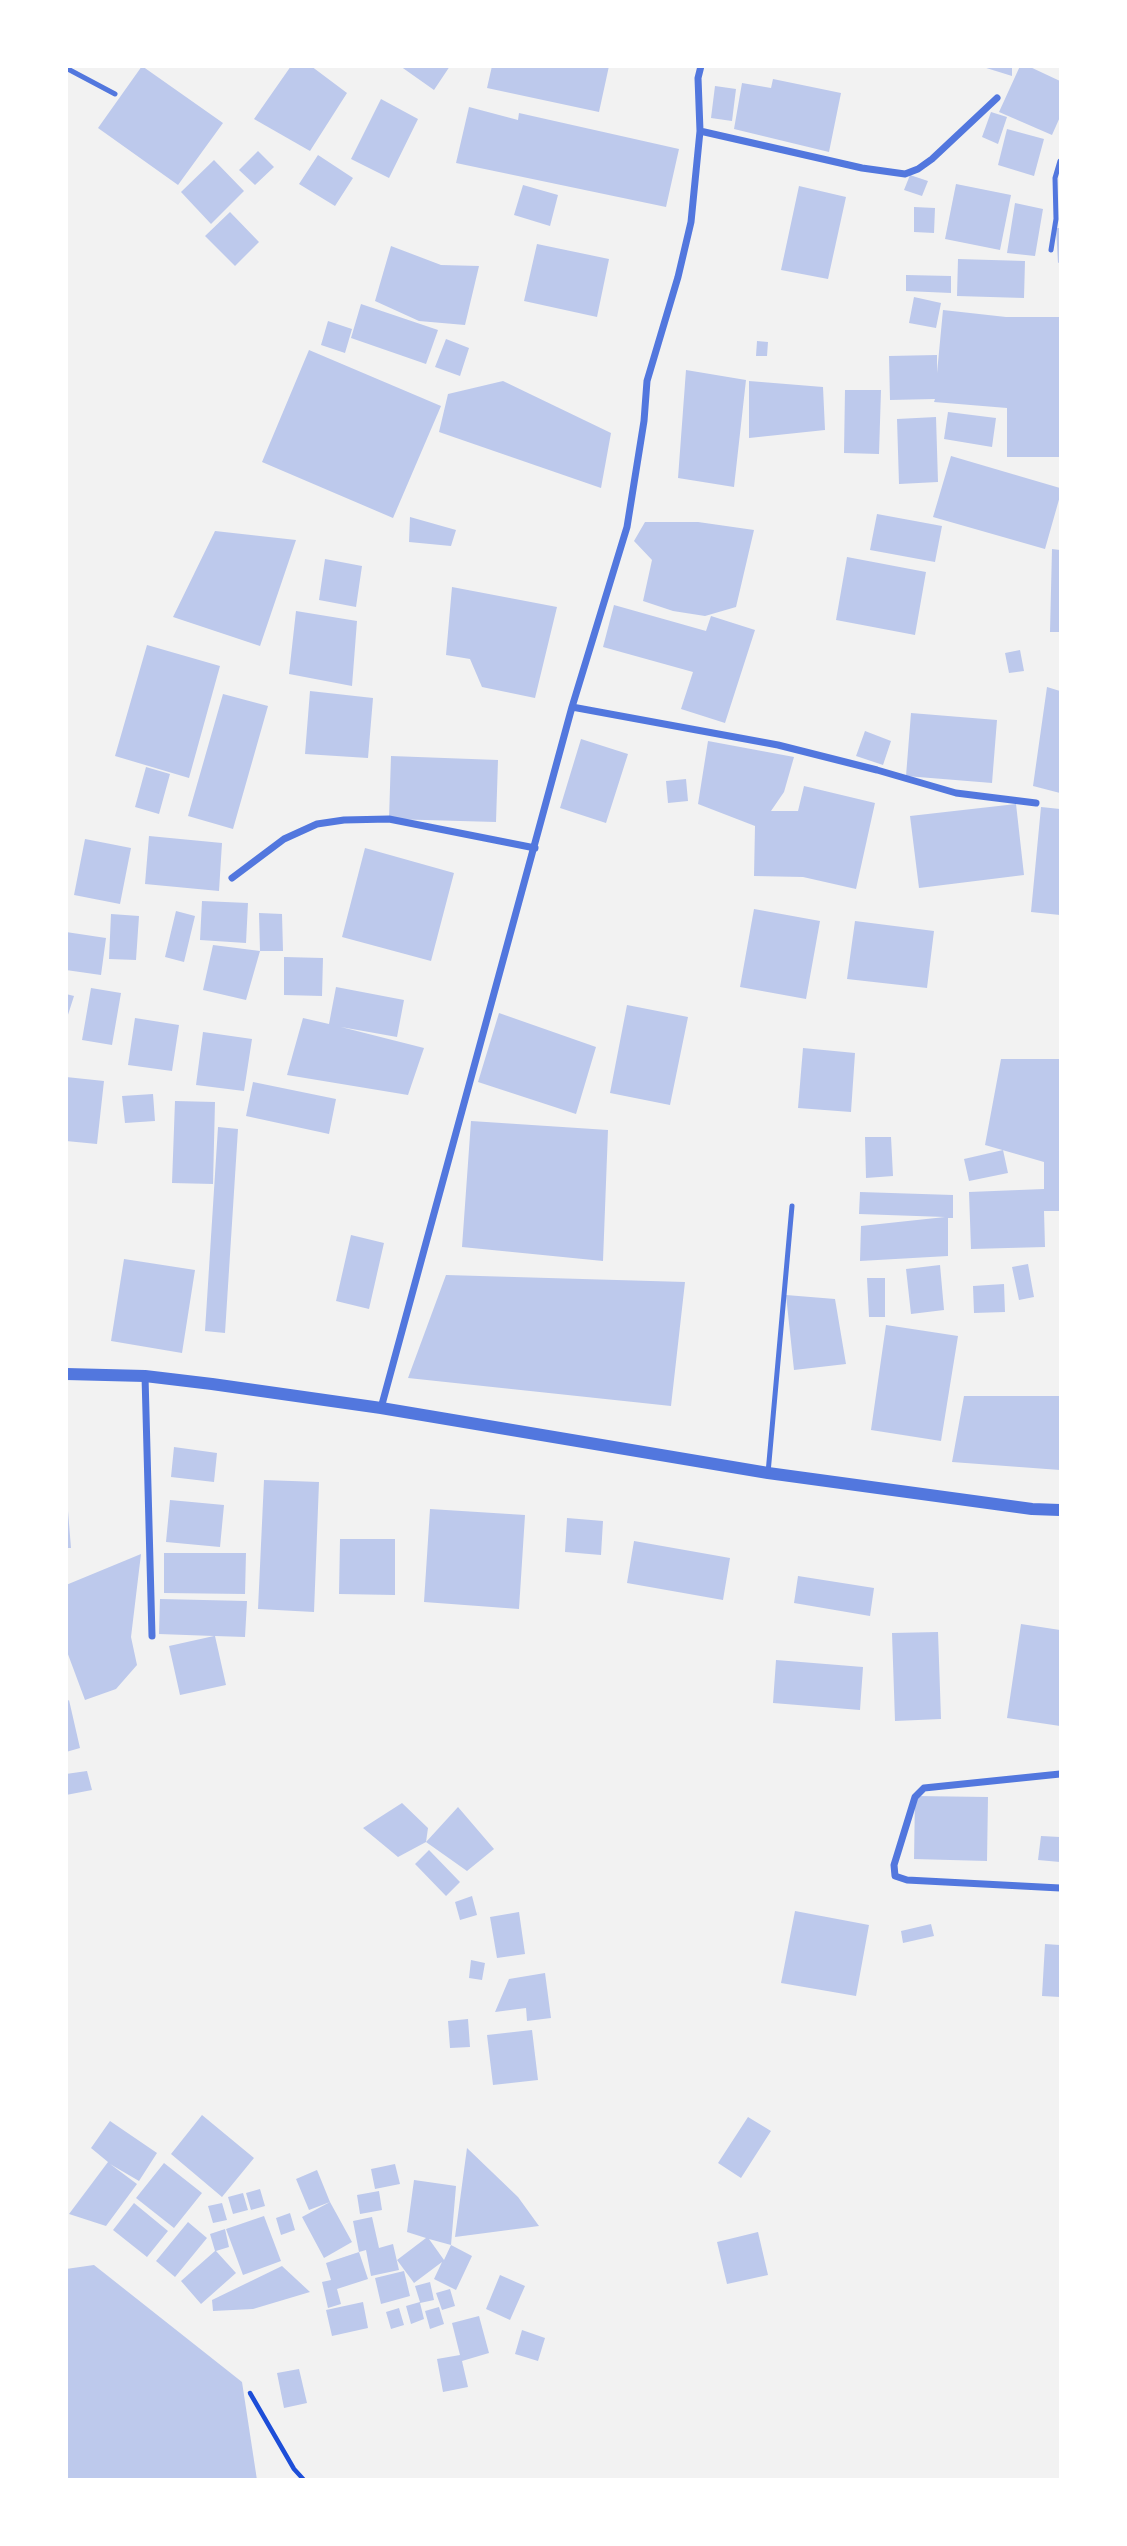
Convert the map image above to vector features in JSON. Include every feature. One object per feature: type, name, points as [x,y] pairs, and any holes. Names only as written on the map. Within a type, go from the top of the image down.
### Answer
[{"type":"street","points":[[381,1408],[572,707],[626,527],[648,381],[691,222],[700,131],[698,78],[701,66]]},
{"type":"street","points":[[700,131],[862,168],[905,174],[932,159],[997,98]]},
{"type":"street","points":[[572,707],[778,745],[956,793],[1036,803]]},
{"type":"street","points":[[232,878],[284,839],[317,824],[344,820],[389,819],[535,848]]},
{"type":"street","points":[[66,1374],[145,1376],[381,1408],[768,1474],[1032,1509],[1060,1510]]},
{"type":"street","points":[[145,1376],[152,1636]]},
{"type":"street","points":[[1060,1774],[939,1784],[923,1788],[915,1797],[894,1865],[894,1873],[895,1877],[906,1880],[1060,1888]]},
{"type":"lane","points":[[66,68],[115,94]]},
{"type":"lane","points":[[1051,250],[1056,219],[1055,178],[1060,161]]},
{"type":"lane","points":[[768,1474],[792,1206]]},
{"type":"path","points":[[250,2393],[294,2469],[304,2480]]},
{"type":"building","points":[[142,66],[223,123],[178,185],[98,128]]},
{"type":"building","points":[[291,66],[311,66],[347,93],[310,151],[254,119]]},
{"type":"building","points":[[400,66],[450,66],[434,90]]},
{"type":"building","points":[[492,66],[609,66],[599,112],[487,88]]},
{"type":"building","points":[[1012,66],[1012,76],[983,67]]},
{"type":"building","points":[[1020,66],[1028,66],[1060,81],[1060,117],[1052,135],[999,112]]},
{"type":"building","points":[[773,79],[841,93],[829,152],[734,129],[742,83],[771,88]]},
{"type":"building","points":[[715,86],[736,89],[732,121],[711,118]]},
{"type":"building","points":[[381,99],[418,119],[389,178],[351,159]]},
{"type":"building","points":[[469,107],[518,120],[519,113],[679,149],[666,207],[456,163]]},
{"type":"building","points":[[991,112],[1007,117],[998,144],[982,137]]},
{"type":"building","points":[[1007,129],[1044,139],[1034,176],[998,165]]},
{"type":"building","points":[[258,151],[274,167],[255,185],[239,170]]},
{"type":"building","points":[[318,155],[353,178],[335,206],[299,184]]},
{"type":"building","points":[[214,160],[244,191],[211,224],[181,192]]},
{"type":"building","points":[[910,175],[928,181],[922,196],[904,190]]},
{"type":"building","points":[[956,184],[1011,195],[1000,250],[945,239]]},
{"type":"building","points":[[523,185],[558,195],[550,226],[514,215]]},
{"type":"building","points":[[799,186],[846,197],[828,279],[781,270]]},
{"type":"building","points":[[1015,203],[1043,209],[1035,256],[1007,253]]},
{"type":"building","points":[[914,207],[935,208],[934,233],[914,232]]},
{"type":"building","points":[[230,212],[259,242],[235,266],[205,236]]},
{"type":"building","points":[[1056,228],[1060,228],[1058,263]]},
{"type":"building","points":[[537,244],[609,259],[597,317],[524,301]]},
{"type":"building","points":[[391,246],[441,265],[479,266],[465,325],[419,321],[375,301]]},
{"type":"building","points":[[958,259],[1025,261],[1024,298],[957,296]]},
{"type":"building","points":[[906,275],[951,276],[951,293],[906,291]]},
{"type":"building","points":[[914,297],[941,303],[936,328],[909,323]]},
{"type":"building","points":[[361,304],[438,330],[426,364],[351,338]]},
{"type":"building","points":[[943,310],[1006,317],[1060,317],[1060,457],[1007,457],[1007,408],[934,402],[935,399],[890,400],[889,356],[937,355],[937,373]]},
{"type":"building","points":[[328,321],[352,329],[345,353],[321,345]]},
{"type":"building","points":[[446,339],[469,348],[460,376],[435,367]]},
{"type":"building","points":[[757,341],[768,342],[767,356],[756,356]]},
{"type":"building","points":[[309,350],[441,406],[393,518],[262,462]]},
{"type":"building","points":[[686,370],[746,380],[734,487],[678,478]]},
{"type":"building","points":[[503,381],[611,433],[601,488],[439,432],[448,394]]},
{"type":"building","points":[[749,381],[823,387],[825,430],[749,438]]},
{"type":"building","points":[[845,390],[881,390],[879,454],[844,453]]},
{"type":"building","points":[[948,412],[996,418],[992,447],[944,439]]},
{"type":"building","points":[[936,417],[938,482],[899,484],[897,419]]},
{"type":"building","points":[[951,456],[1060,488],[1045,549],[933,517]]},
{"type":"building","points":[[877,514],[942,526],[935,562],[870,550]]},
{"type":"building","points":[[410,517],[456,530],[451,546],[409,542]]},
{"type":"building","points":[[645,522],[698,522],[754,530],[736,607],[705,616],[673,611],[643,601],[652,560],[634,541]]},
{"type":"building","points":[[215,531],[296,540],[260,646],[173,617]]},
{"type":"building","points":[[1052,549],[1060,550],[1060,632],[1050,632]]},
{"type":"building","points":[[847,557],[926,572],[915,635],[836,620]]},
{"type":"building","points":[[325,559],[362,566],[356,607],[319,600]]},
{"type":"building","points":[[452,587],[557,607],[535,698],[482,687],[470,659],[446,655]]},
{"type":"building","points":[[614,605],[706,631],[711,616],[755,630],[725,723],[681,709],[693,672],[603,647]]},
{"type":"building","points":[[296,611],[357,621],[352,686],[289,674]]},
{"type":"building","points":[[147,645],[220,666],[189,778],[115,756]]},
{"type":"building","points":[[1020,650],[1024,671],[1009,673],[1005,653]]},
{"type":"building","points":[[1047,687],[1060,691],[1060,793],[1033,786]]},
{"type":"building","points":[[310,691],[373,698],[368,758],[305,754]]},
{"type":"building","points":[[223,694],[268,706],[233,829],[188,816]]},
{"type":"building","points":[[911,713],[997,720],[992,783],[906,776]]},
{"type":"building","points":[[865,731],[891,741],[883,765],[856,756]]},
{"type":"building","points":[[581,739],[628,754],[606,823],[560,808]]},
{"type":"building","points":[[708,741],[794,757],[784,792],[771,811],[798,811],[804,786],[875,803],[856,889],[803,877],[754,876],[755,826],[698,804]]},
{"type":"building","points":[[391,756],[498,760],[496,822],[389,819]]},
{"type":"building","points":[[146,767],[170,774],[159,814],[135,807]]},
{"type":"building","points":[[686,779],[688,801],[668,803],[666,781]]},
{"type":"building","points":[[1016,804],[1024,875],[919,888],[910,816]]},
{"type":"building","points":[[1041,807],[1060,809],[1060,915],[1031,912]]},
{"type":"building","points":[[149,836],[222,843],[219,891],[145,884]]},
{"type":"building","points":[[85,839],[131,848],[120,904],[74,895]]},
{"type":"building","points":[[365,848],[454,873],[431,961],[342,937]]},
{"type":"building","points":[[202,901],[248,903],[246,943],[200,940]]},
{"type":"building","points":[[754,909],[820,921],[806,999],[740,987]]},
{"type":"building","points":[[176,911],[195,916],[184,962],[165,957]]},
{"type":"building","points":[[259,913],[282,914],[283,951],[260,951]]},
{"type":"building","points":[[111,914],[139,916],[136,960],[109,959]]},
{"type":"building","points":[[855,921],[934,931],[927,988],[847,979]]},
{"type":"building","points":[[66,932],[106,938],[101,975],[66,970]]},
{"type":"building","points":[[213,945],[260,951],[246,1000],[203,990]]},
{"type":"building","points":[[284,957],[323,958],[322,996],[284,995]]},
{"type":"building","points":[[336,987],[404,1000],[397,1037],[341,1027],[424,1048],[408,1095],[287,1075],[303,1018],[329,1024]]},
{"type":"building","points":[[91,988],[121,993],[112,1045],[82,1040]]},
{"type":"building","points":[[66,994],[74,996],[67,1018],[66,1018]]},
{"type":"building","points":[[627,1005],[688,1017],[670,1105],[610,1093]]},
{"type":"building","points":[[499,1013],[596,1047],[576,1114],[478,1082]]},
{"type":"building","points":[[135,1018],[179,1025],[172,1071],[128,1065]]},
{"type":"building","points":[[203,1032],[252,1039],[244,1091],[196,1085]]},
{"type":"building","points":[[803,1048],[855,1053],[851,1112],[798,1108]]},
{"type":"building","points":[[1001,1059],[1060,1059],[1060,1211],[1044,1211],[1045,1247],[971,1249],[969,1192],[1044,1189],[1044,1162],[985,1145]]},
{"type":"building","points":[[66,1077],[104,1081],[97,1144],[66,1141]]},
{"type":"building","points":[[253,1082],[336,1099],[329,1134],[246,1116]]},
{"type":"building","points":[[153,1094],[155,1121],[125,1123],[122,1096]]},
{"type":"building","points":[[175,1101],[215,1102],[213,1184],[172,1183]]},
{"type":"building","points":[[471,1121],[608,1130],[603,1261],[462,1247]]},
{"type":"building","points":[[218,1127],[238,1129],[225,1333],[205,1331]]},
{"type":"building","points":[[865,1137],[891,1137],[893,1176],[866,1178]]},
{"type":"building","points":[[1003,1150],[1008,1173],[969,1181],[964,1159]]},
{"type":"building","points":[[860,1192],[953,1195],[953,1218],[948,1218],[948,1256],[860,1261],[861,1226],[945,1217],[859,1214]]},
{"type":"building","points":[[351,1235],[384,1243],[369,1309],[336,1301]]},
{"type":"building","points":[[124,1259],[195,1270],[182,1353],[111,1341]]},
{"type":"building","points":[[1028,1264],[1034,1297],[1019,1300],[1012,1267]]},
{"type":"building","points":[[940,1265],[944,1310],[911,1314],[906,1269]]},
{"type":"building","points":[[446,1275],[685,1282],[671,1406],[408,1378]]},
{"type":"building","points":[[867,1278],[885,1278],[885,1317],[869,1317]]},
{"type":"building","points":[[1004,1284],[1005,1312],[974,1313],[973,1286]]},
{"type":"building","points":[[786,1295],[835,1299],[846,1364],[794,1370]]},
{"type":"building","points":[[886,1325],[958,1336],[941,1441],[871,1430]]},
{"type":"building","points":[[964,1396],[1060,1396],[1060,1470],[952,1462]]},
{"type":"building","points":[[174,1447],[217,1453],[214,1482],[171,1477]]},
{"type":"building","points":[[264,1480],[319,1482],[314,1612],[258,1609]]},
{"type":"building","points":[[170,1500],[224,1505],[220,1547],[166,1542]]},
{"type":"building","points":[[430,1509],[525,1515],[519,1609],[424,1602]]},
{"type":"building","points":[[68,1511],[71,1548],[66,1548]]},
{"type":"building","points":[[567,1518],[603,1521],[601,1555],[565,1552]]},
{"type":"building","points":[[340,1539],[395,1539],[395,1595],[339,1594]]},
{"type":"building","points":[[634,1541],[730,1558],[723,1600],[627,1583]]},
{"type":"building","points":[[164,1553],[246,1553],[245,1594],[164,1593]]},
{"type":"building","points":[[141,1554],[131,1637],[137,1665],[116,1689],[85,1700],[66,1649],[66,1585]]},
{"type":"building","points":[[798,1576],[874,1588],[870,1616],[794,1603]]},
{"type":"building","points":[[160,1599],[247,1601],[245,1637],[215,1636],[226,1685],[180,1695],[169,1646],[214,1636],[159,1634]]},
{"type":"building","points":[[1021,1624],[1060,1630],[1060,1726],[1007,1718]]},
{"type":"building","points":[[938,1632],[941,1719],[895,1721],[892,1633]]},
{"type":"building","points":[[776,1660],[863,1667],[860,1710],[773,1703]]},
{"type":"building","points":[[69,1700],[80,1748],[66,1752],[66,1702]]},
{"type":"building","points":[[87,1771],[92,1790],[66,1795],[66,1774]]},
{"type":"building","points":[[915,1796],[988,1797],[987,1861],[914,1859]]},
{"type":"building","points":[[402,1803],[428,1828],[426,1842],[398,1857],[363,1828]]},
{"type":"building","points":[[458,1807],[494,1849],[467,1871],[426,1842]]},
{"type":"building","points":[[1041,1836],[1060,1837],[1060,1862],[1038,1860]]},
{"type":"building","points":[[429,1850],[460,1882],[446,1896],[415,1864]]},
{"type":"building","points":[[472,1896],[477,1915],[460,1920],[455,1902]]},
{"type":"building","points":[[795,1911],[869,1925],[856,1996],[781,1983]]},
{"type":"building","points":[[519,1912],[525,1954],[497,1958],[490,1917]]},
{"type":"building","points":[[931,1924],[934,1936],[903,1943],[901,1931]]},
{"type":"building","points":[[1045,1944],[1060,1945],[1060,1997],[1042,1996]]},
{"type":"building","points":[[471,1960],[485,1963],[482,1980],[469,1978]]},
{"type":"building","points":[[545,1973],[551,2018],[527,2021],[526,2008],[495,2012],[509,1979]]},
{"type":"building","points":[[468,2019],[470,2047],[450,2048],[448,2021]]},
{"type":"building","points":[[532,2030],[538,2080],[493,2085],[487,2035]]},
{"type":"building","points":[[202,2115],[254,2158],[222,2197],[171,2154]]},
{"type":"building","points":[[748,2117],[771,2131],[741,2178],[718,2163]]},
{"type":"building","points":[[110,2121],[157,2153],[139,2181],[110,2164],[137,2184],[106,2226],[69,2214],[108,2162],[91,2148]]},
{"type":"building","points":[[467,2148],[518,2197],[539,2226],[455,2237]]},
{"type":"building","points":[[164,2163],[202,2193],[174,2228],[136,2198]]},
{"type":"building","points":[[395,2164],[400,2184],[375,2189],[371,2169]]},
{"type":"building","points":[[317,2170],[330,2202],[309,2210],[296,2179]]},
{"type":"building","points":[[414,2180],[456,2186],[451,2245],[472,2256],[456,2290],[434,2279],[442,2262],[414,2283],[397,2260],[426,2238],[407,2232]],"holes":[[[429,2239],[451,2245],[444,2260]]]},
{"type":"building","points":[[260,2189],[265,2206],[251,2210],[246,2193]]},
{"type":"building","points":[[379,2191],[382,2210],[360,2214],[357,2195]]},
{"type":"building","points":[[243,2193],[248,2210],[233,2214],[228,2197]]},
{"type":"building","points":[[330,2202],[352,2242],[324,2258],[302,2217]]},
{"type":"building","points":[[134,2203],[168,2231],[147,2257],[113,2230]]},
{"type":"building","points":[[222,2203],[227,2220],[213,2223],[208,2206]]},
{"type":"building","points":[[290,2213],[295,2230],[281,2235],[276,2218]]},
{"type":"building","points":[[264,2216],[281,2261],[243,2275],[226,2229]]},
{"type":"building","points":[[372,2217],[379,2248],[393,2244],[399,2270],[371,2276],[366,2250],[359,2252],[353,2221]]},
{"type":"building","points":[[188,2222],[207,2238],[175,2277],[156,2261]]},
{"type":"building","points":[[225,2229],[229,2247],[216,2251],[236,2273],[201,2304],[181,2281],[215,2251],[210,2234]]},
{"type":"building","points":[[758,2232],[768,2275],[727,2284],[717,2242]]},
{"type":"building","points":[[359,2252],[368,2279],[337,2289],[341,2304],[328,2308],[322,2282],[331,2280],[326,2263]]},
{"type":"building","points":[[94,2265],[242,2382],[257,2480],[66,2480],[66,2269]]},
{"type":"building","points":[[282,2266],[310,2292],[253,2309],[213,2311],[212,2300]]},
{"type":"building","points":[[404,2271],[410,2296],[381,2304],[375,2278]]},
{"type":"building","points":[[500,2275],[525,2286],[510,2320],[486,2309]]},
{"type":"building","points":[[430,2282],[434,2300],[420,2303],[424,2319],[411,2324],[406,2306],[420,2302],[415,2286]]},
{"type":"building","points":[[450,2289],[455,2306],[442,2310],[436,2293]]},
{"type":"building","points":[[363,2302],[368,2328],[332,2336],[326,2310]]},
{"type":"building","points":[[439,2307],[444,2324],[430,2329],[425,2311]]},
{"type":"building","points":[[399,2308],[404,2325],[391,2329],[386,2312]]},
{"type":"building","points":[[479,2316],[489,2353],[462,2361],[468,2387],[443,2392],[437,2359],[460,2355],[452,2323]]},
{"type":"building","points":[[522,2330],[545,2338],[538,2361],[515,2354]]},
{"type":"building","points":[[299,2369],[307,2403],[284,2408],[277,2373]]}]
